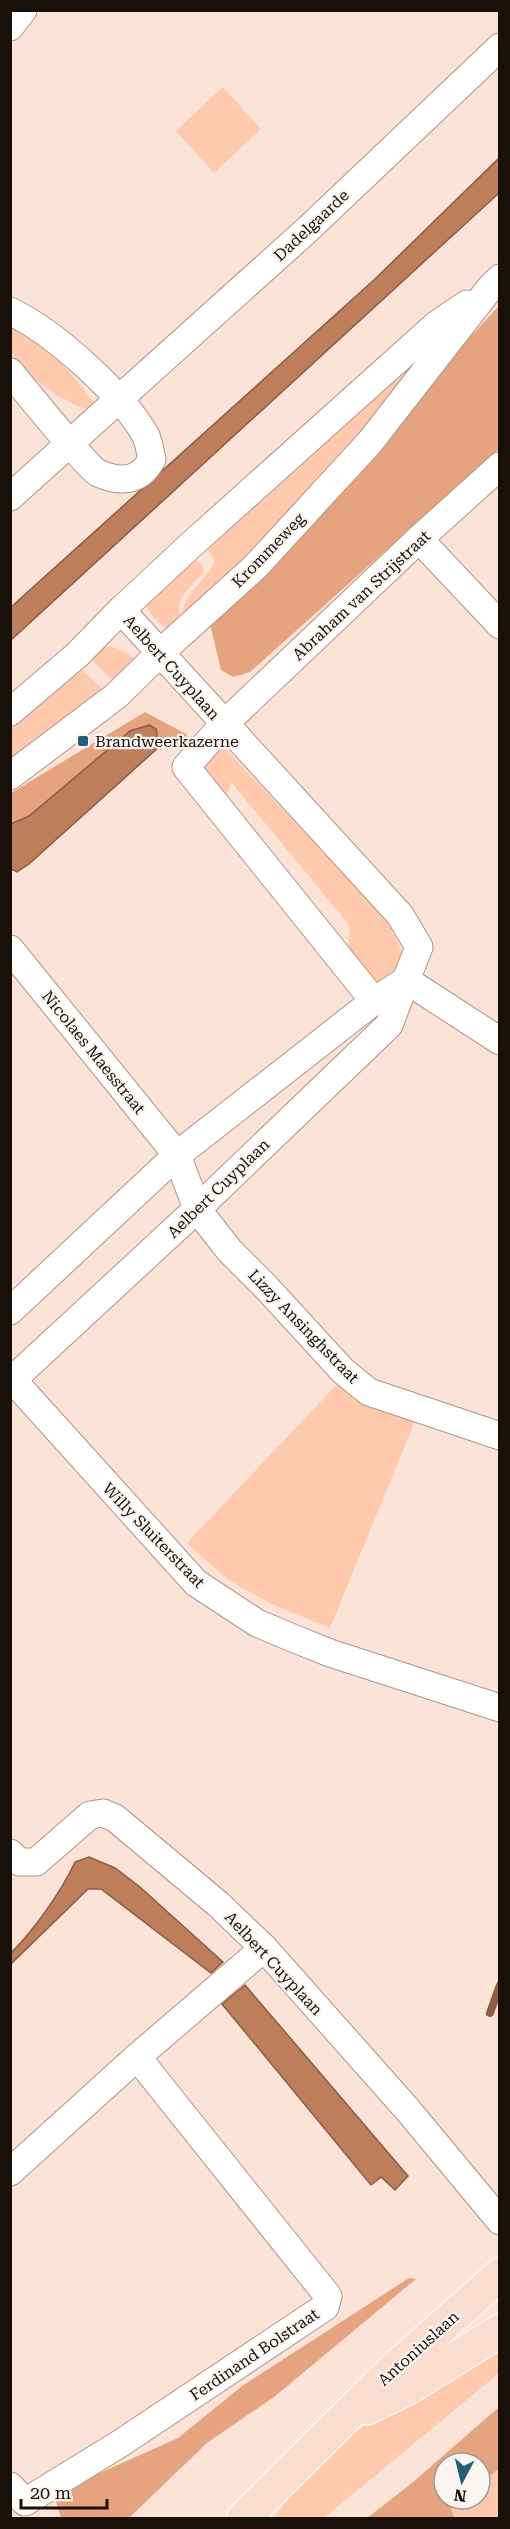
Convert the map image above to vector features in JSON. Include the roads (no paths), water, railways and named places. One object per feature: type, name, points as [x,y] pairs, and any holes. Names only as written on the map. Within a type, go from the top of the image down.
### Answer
[{"type":"main road","name":"Antoniuslaan","points":[[244,2518],[338,2422],[395,2368],[500,2276]]},
{"type":"main road","name":"Antoniuslaan","points":[[338,2422],[410,2387],[500,2331]]},
{"type":"street","points":[[10,27],[23,10]]},
{"type":"street","name":"Dadelgaarde","points":[[10,497],[307,230],[500,47]]},
{"type":"street","name":"Krommeweg","points":[[10,712],[82,650],[121,610],[436,325],[495,283]]},
{"type":"street","name":"Krommeweg","points":[[10,776],[116,696],[255,567],[370,442],[495,283]]},
{"type":"street","points":[[10,311],[34,323],[80,362],[119,400],[147,438],[152,459],[147,469],[137,477],[123,480],[95,472],[10,372]]},
{"type":"street","name":"Abraham van Strijstraat","points":[[223,724],[500,466]]},
{"type":"street","points":[[419,539],[500,625]]},
{"type":"street","name":"Aelbert Cuyplaan","points":[[11,1380],[197,1209],[389,1025],[419,946],[400,915],[121,610]]},
{"type":"street","name":"Aelbert Cuyplaan","points":[[223,724],[186,767],[374,1001]]},
{"type":"street","name":"Nicolaes Maesstraat","points":[[10,949],[177,1155],[197,1209]]},
{"type":"street","points":[[10,1311],[177,1155],[374,1001],[406,980],[500,1041]]},
{"type":"street","name":"Lizzy Ansinghstraat","points":[[197,1209],[229,1250],[343,1371],[369,1392],[500,1436]]},
{"type":"street","name":"Willy Sluiterstraat","points":[[11,1380],[196,1583],[257,1623],[295,1639],[330,1653],[500,1708]]},
{"type":"street","name":"Aelbert Cuyplaan","points":[[10,1853],[19,1862],[36,1862],[90,1815],[103,1813],[116,1818],[218,1904],[264,1948],[407,2109],[500,2221]]},
{"type":"street","points":[[10,2172],[137,2057],[264,1948]]},
{"type":"street","name":"Ferdinand Bolstraat","points":[[10,2486],[25,2502],[121,2444],[325,2307],[328,2296],[137,2057]]},
{"type":"waterway","points":[[490,2013],[500,1985]]},
{"type":"place","name":"Brandweerkazerne","points":[[83,741]]}]
